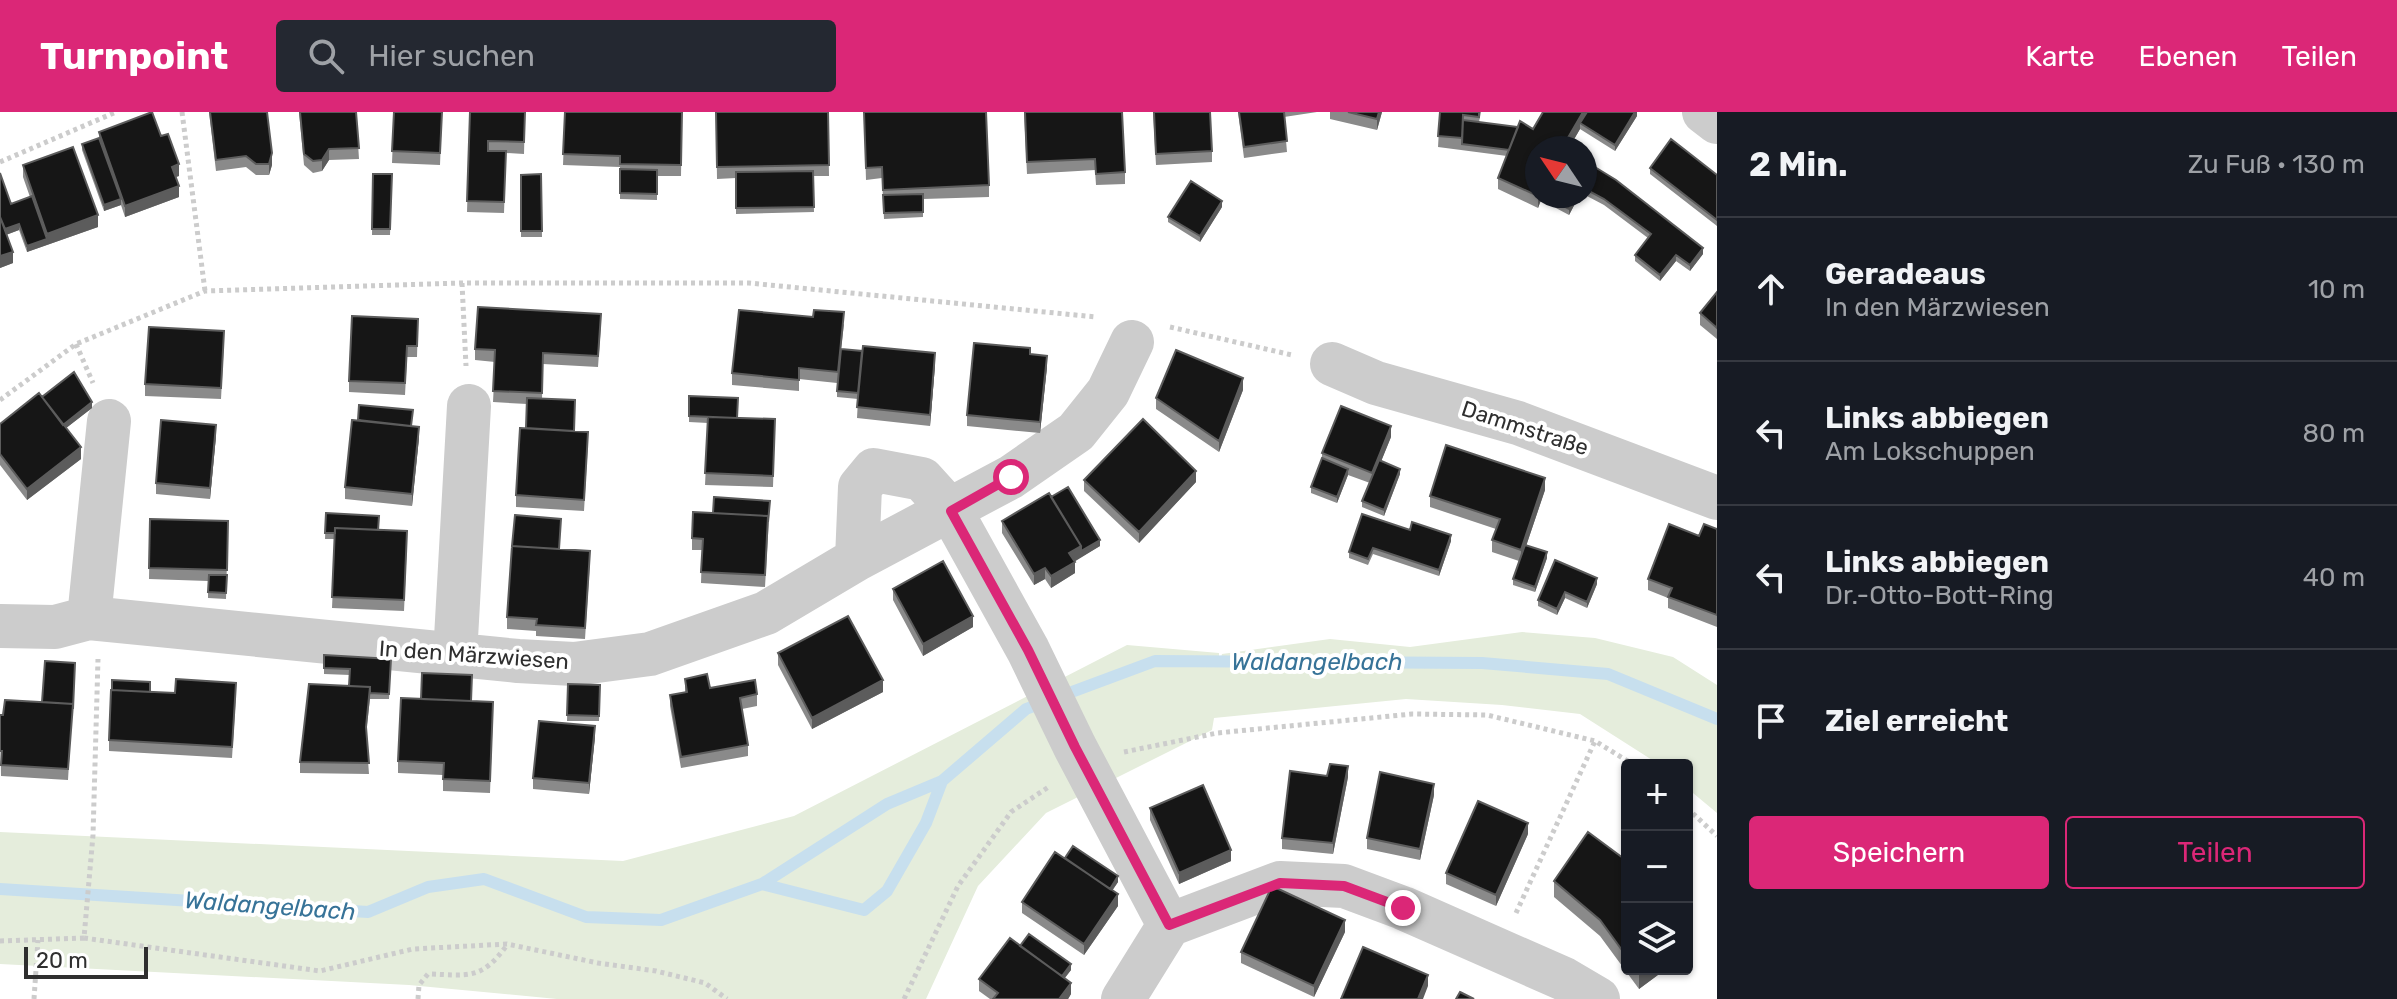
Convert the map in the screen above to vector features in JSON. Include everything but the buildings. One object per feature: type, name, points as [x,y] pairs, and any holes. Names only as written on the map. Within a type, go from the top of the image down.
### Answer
[{"type":"street","points":[[1704,112],[1717,122]]},
{"type":"street","name":"In den Märzwiesen","points":[[0,626],[55,627],[89,618],[455,656],[574,664],[650,654],[766,613],[857,559],[1011,477],[1076,432],[1108,392],[1147,334]]},
{"type":"street","name":"Dammstraße","points":[[1332,364],[1376,383],[1518,423],[1717,498]]},
{"type":"street","points":[[455,656],[469,406]]},
{"type":"street","points":[[89,618],[109,421]]},
{"type":"street","points":[[857,559],[860,487],[874,470],[922,479],[951,511],[1028,650],[1169,925]]},
{"type":"street","points":[[1123,999],[1169,925],[1280,883],[1344,886],[1499,950],[1564,979],[1598,999]]},
{"type":"path","points":[[0,162],[116,112]]},
{"type":"path","points":[[182,112],[205,291]]},
{"type":"path","points":[[462,283],[469,406]]},
{"type":"path","points":[[0,400],[76,344],[205,291],[462,283],[749,283],[1098,317]]},
{"type":"path","points":[[1147,334],[1332,364]]},
{"type":"path","points":[[84,938],[93,835],[100,667],[89,618]]},
{"type":"path","points":[[904,999],[958,886],[1011,812],[1064,777],[1081,757],[1109,755],[1217,733],[1412,714],[1487,715],[1595,741],[1624,759]]},
{"type":"path","points":[[1499,950],[1595,741]]},
{"type":"path","points":[[1693,814],[1717,836]]},
{"type":"path","points":[[0,941],[84,938],[320,971],[413,949],[507,944],[705,983],[727,999]]},
{"type":"path","points":[[34,999],[38,940]]},
{"type":"path","points":[[418,999],[419,985],[428,974],[471,975],[492,965],[507,944]]},
{"type":"green space","points":[[1522,632],[1595,638],[1673,657],[1717,685],[1717,813],[1693,793],[1693,759],[1651,759],[1580,714],[1406,699],[1214,718],[1212,730],[1046,813],[978,886],[926,999],[557,999],[409,985],[0,964],[0,832],[623,861],[794,816],[1127,645],[1219,653],[1219,664],[1222,654],[1330,639],[1410,647]]},
{"type":"waterway","name":"Waldangelbach","points":[[0,889],[368,912],[428,887],[484,879],[586,917],[661,920],[762,884],[887,804],[942,781],[1026,709],[1155,661],[1482,663],[1608,674],[1717,719]]},
{"type":"waterway","name":"Waldangelbach","points":[[762,884],[864,910],[887,891],[926,823],[942,781]]},
{"type":"route","points":[[1011,477],[951,511],[1028,650],[1075,747],[1169,925],[1280,883],[1344,886],[1403,908]]}]
